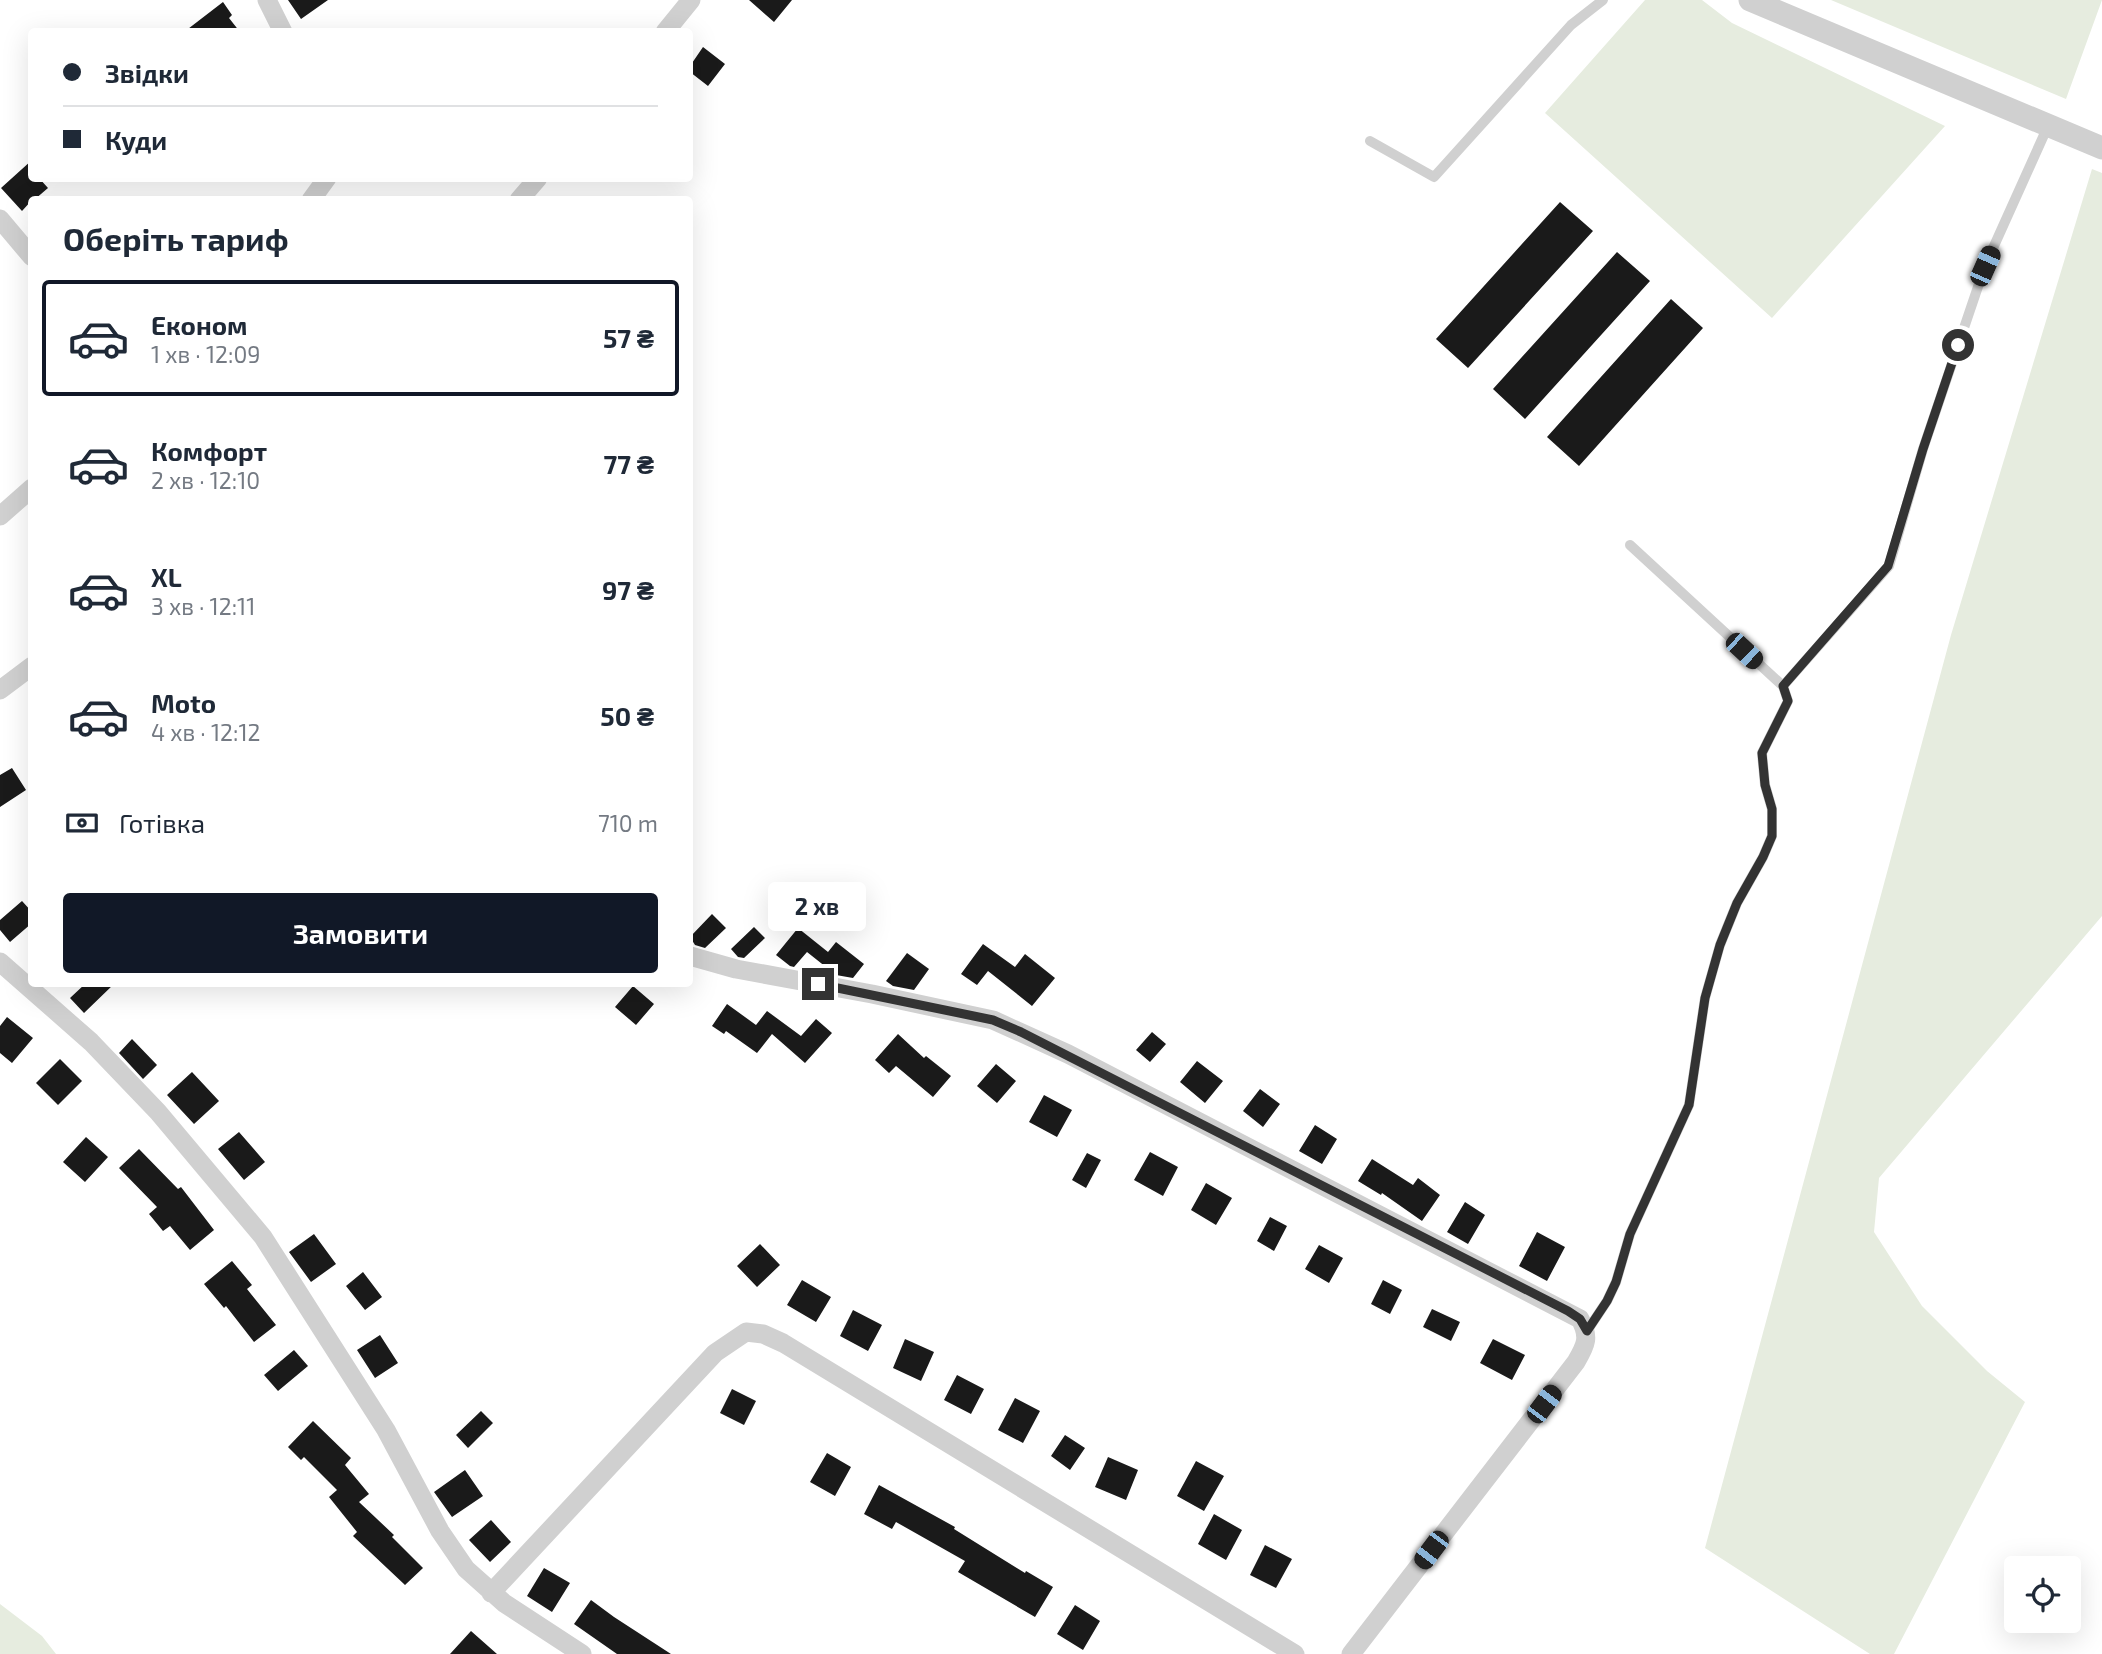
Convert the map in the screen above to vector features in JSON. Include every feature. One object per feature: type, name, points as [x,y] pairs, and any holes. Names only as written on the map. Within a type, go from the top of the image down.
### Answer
[{"type":"street","points":[[267,0],[281,28]]},
{"type":"street","points":[[668,28],[691,0]]},
{"type":"street","points":[[1751,0],[2102,148]]},
{"type":"street","points":[[522,196],[535,182]]},
{"type":"street","points":[[0,219],[28,252]]},
{"type":"street","points":[[0,516],[28,492]]},
{"type":"street","points":[[0,690],[28,669]]},
{"type":"street","points":[[693,957],[736,969],[993,1020],[1580,1319],[1587,1331],[1587,1345],[1576,1362],[1351,1654]]},
{"type":"street","points":[[0,962],[28,987]]},
{"type":"street","points":[[28,987],[91,1042],[158,1112],[263,1237],[386,1430],[439,1531],[466,1569],[491,1593],[582,1654]]},
{"type":"street","points":[[491,1593],[715,1353],[746,1332],[763,1334],[783,1343],[1295,1654]]},
{"type":"lane","points":[[1370,141],[1434,177],[1571,25],[1603,0]]},
{"type":"lane","points":[[1783,686],[1888,566],[1923,449],[1985,266],[2048,126]]},
{"type":"lane","points":[[1587,1331],[1616,1282],[1630,1234],[1689,1105],[1705,998],[1720,945],[1737,903],[1772,836],[1772,809],[1765,785],[1762,753],[1788,701],[1783,686],[1630,545]]},
{"type":"shaded area","points":[[1645,0],[1702,0],[1732,23],[1945,126],[1772,318],[1545,113]]},
{"type":"shaded area","points":[[1831,0],[2102,0],[2066,99]]},
{"type":"shaded area","points":[[2092,169],[2102,173],[2102,916],[1879,1178],[1874,1232],[1922,1306],[1987,1371],[2025,1402],[1894,1654],[1870,1654],[1705,1548],[1951,635]]},
{"type":"shaded area","points":[[0,1604],[42,1636],[56,1654],[0,1654]]},
{"type":"building","points":[[288,0],[328,0],[301,19]]},
{"type":"building","points":[[749,0],[792,0],[774,22]]},
{"type":"building","points":[[223,2],[232,15],[229,18],[237,28],[189,28]]},
{"type":"building","points":[[703,47],[725,64],[708,86],[693,74],[693,62]]},
{"type":"building","points":[[28,164],[28,182],[43,182],[48,188],[39,196],[28,196],[28,204],[22,211],[1,188]]},
{"type":"building","points":[[1560,202],[1593,231],[1468,368],[1436,339]]},
{"type":"building","points":[[1617,252],[1650,281],[1525,419],[1493,389]]},
{"type":"building","points":[[1671,299],[1703,328],[1579,466],[1547,437]]},
{"type":"building","points":[[12,768],[26,790],[0,807],[0,775]]},
{"type":"building","points":[[22,901],[28,908],[28,926],[10,942],[0,930],[0,920]]},
{"type":"building","points":[[712,914],[726,928],[705,948],[695,945],[693,934]]},
{"type":"building","points":[[754,927],[765,938],[744,958],[738,957],[731,949]]},
{"type":"building","points":[[798,928],[828,952],[836,942],[864,964],[853,978],[836,975],[807,952],[794,967],[790,966],[776,955]]},
{"type":"building","points":[[983,944],[1015,967],[1025,954],[1055,978],[1032,1006],[988,971],[977,985],[961,974]]},
{"type":"building","points":[[907,953],[929,969],[914,990],[893,986],[886,981]]},
{"type":"building","points":[[82,987],[111,987],[84,1013],[70,998]]},
{"type":"building","points":[[632,987],[654,1004],[636,1025],[615,1007]]},
{"type":"building","points":[[727,1004],[756,1025],[767,1011],[801,1036],[816,1019],[832,1033],[805,1063],[772,1034],[757,1053],[726,1031],[724,1034],[712,1026]]},
{"type":"building","points":[[7,1017],[33,1038],[12,1063],[0,1053],[0,1026]]},
{"type":"building","points":[[1152,1032],[1166,1044],[1150,1062],[1136,1050]]},
{"type":"building","points":[[898,1034],[924,1058],[926,1056],[951,1076],[933,1097],[896,1066],[889,1073],[875,1060]]},
{"type":"building","points":[[132,1039],[157,1065],[143,1079],[119,1053]]},
{"type":"building","points":[[60,1059],[82,1081],[58,1105],[36,1083]]},
{"type":"building","points":[[1197,1061],[1223,1081],[1205,1103],[1180,1082]]},
{"type":"building","points":[[996,1064],[1016,1081],[997,1103],[977,1086]]},
{"type":"building","points":[[192,1072],[219,1101],[194,1124],[167,1095]]},
{"type":"building","points":[[1260,1089],[1280,1104],[1263,1127],[1243,1111]]},
{"type":"building","points":[[1044,1095],[1072,1110],[1057,1137],[1029,1122]]},
{"type":"building","points":[[1315,1125],[1337,1139],[1322,1164],[1299,1151]]},
{"type":"building","points":[[239,1132],[265,1162],[244,1180],[218,1149]]},
{"type":"building","points":[[86,1137],[108,1157],[85,1182],[63,1162]]},
{"type":"building","points":[[139,1149],[178,1189],[181,1187],[214,1230],[190,1250],[170,1226],[163,1231],[149,1214],[157,1207],[119,1168]]},
{"type":"building","points":[[1150,1152],[1178,1167],[1163,1196],[1134,1180]]},
{"type":"building","points":[[1087,1153],[1101,1160],[1086,1188],[1072,1180]]},
{"type":"building","points":[[1372,1159],[1413,1185],[1418,1178],[1440,1195],[1422,1221],[1382,1193],[1381,1195],[1358,1181]]},
{"type":"building","points":[[1206,1183],[1232,1198],[1216,1225],[1191,1210]]},
{"type":"building","points":[[1465,1202],[1485,1215],[1468,1244],[1447,1232]]},
{"type":"building","points":[[1270,1217],[1287,1226],[1274,1251],[1257,1241]]},
{"type":"building","points":[[1537,1232],[1565,1247],[1547,1281],[1519,1266]]},
{"type":"building","points":[[314,1234],[336,1264],[311,1282],[289,1252]]},
{"type":"building","points":[[760,1244],[780,1265],[757,1287],[737,1266]]},
{"type":"building","points":[[1319,1245],[1343,1258],[1329,1283],[1305,1269]]},
{"type":"building","points":[[232,1261],[252,1285],[247,1289],[276,1325],[254,1342],[226,1306],[224,1308],[204,1284]]},
{"type":"building","points":[[363,1272],[382,1297],[365,1310],[346,1286]]},
{"type":"building","points":[[802,1280],[831,1297],[816,1322],[787,1305]]},
{"type":"building","points":[[1383,1280],[1402,1290],[1390,1314],[1371,1304]]},
{"type":"building","points":[[1432,1309],[1460,1322],[1451,1341],[1423,1327]]},
{"type":"building","points":[[853,1310],[882,1325],[868,1351],[840,1336]]},
{"type":"building","points":[[380,1335],[398,1363],[375,1378],[357,1350]]},
{"type":"building","points":[[905,1339],[934,1352],[921,1381],[893,1368]]},
{"type":"building","points":[[1493,1339],[1525,1355],[1512,1380],[1480,1363]]},
{"type":"building","points":[[294,1350],[308,1366],[278,1391],[264,1375]]},
{"type":"building","points":[[957,1375],[984,1389],[971,1414],[944,1400]]},
{"type":"building","points":[[732,1389],[756,1401],[744,1425],[720,1413]]},
{"type":"building","points":[[1015,1398],[1040,1411],[1023,1443],[998,1430]]},
{"type":"building","points":[[481,1411],[493,1423],[468,1448],[456,1435]]},
{"type":"building","points":[[313,1421],[351,1458],[345,1465],[369,1494],[359,1502],[394,1535],[392,1537],[423,1568],[405,1585],[353,1536],[357,1532],[329,1497],[337,1490],[304,1457],[301,1460],[288,1447]]},
{"type":"building","points":[[1065,1435],[1085,1448],[1070,1470],[1051,1456]]},
{"type":"building","points":[[827,1453],[851,1467],[835,1496],[810,1482]]},
{"type":"building","points":[[1108,1457],[1138,1470],[1126,1500],[1095,1487]]},
{"type":"building","points":[[1196,1461],[1224,1476],[1204,1511],[1177,1496]]},
{"type":"building","points":[[465,1470],[483,1496],[452,1517],[434,1492]]},
{"type":"building","points":[[879,1485],[955,1527],[954,1529],[1025,1573],[1026,1571],[1053,1587],[1035,1617],[958,1572],[965,1561],[896,1522],[892,1529],[864,1514]]},
{"type":"building","points":[[1214,1514],[1242,1530],[1226,1560],[1198,1544]]},
{"type":"building","points":[[491,1520],[511,1542],[490,1562],[469,1540]]},
{"type":"building","points":[[1265,1545],[1292,1559],[1276,1588],[1250,1575]]},
{"type":"building","points":[[544,1568],[570,1583],[552,1612],[527,1596]]},
{"type":"building","points":[[591,1600],[671,1654],[617,1654],[574,1624]]},
{"type":"building","points":[[1075,1605],[1100,1621],[1083,1650],[1057,1634]]},
{"type":"building","points":[[471,1631],[497,1654],[450,1654]]},
{"type":"route","points":[[818,984],[993,1020],[1021,1032],[1568,1311],[1580,1319],[1587,1331],[1616,1282],[1630,1234],[1689,1105],[1705,998],[1720,945],[1737,903],[1772,836],[1772,809],[1765,785],[1762,753],[1788,701],[1783,686],[1888,566],[1958,345]]}]
